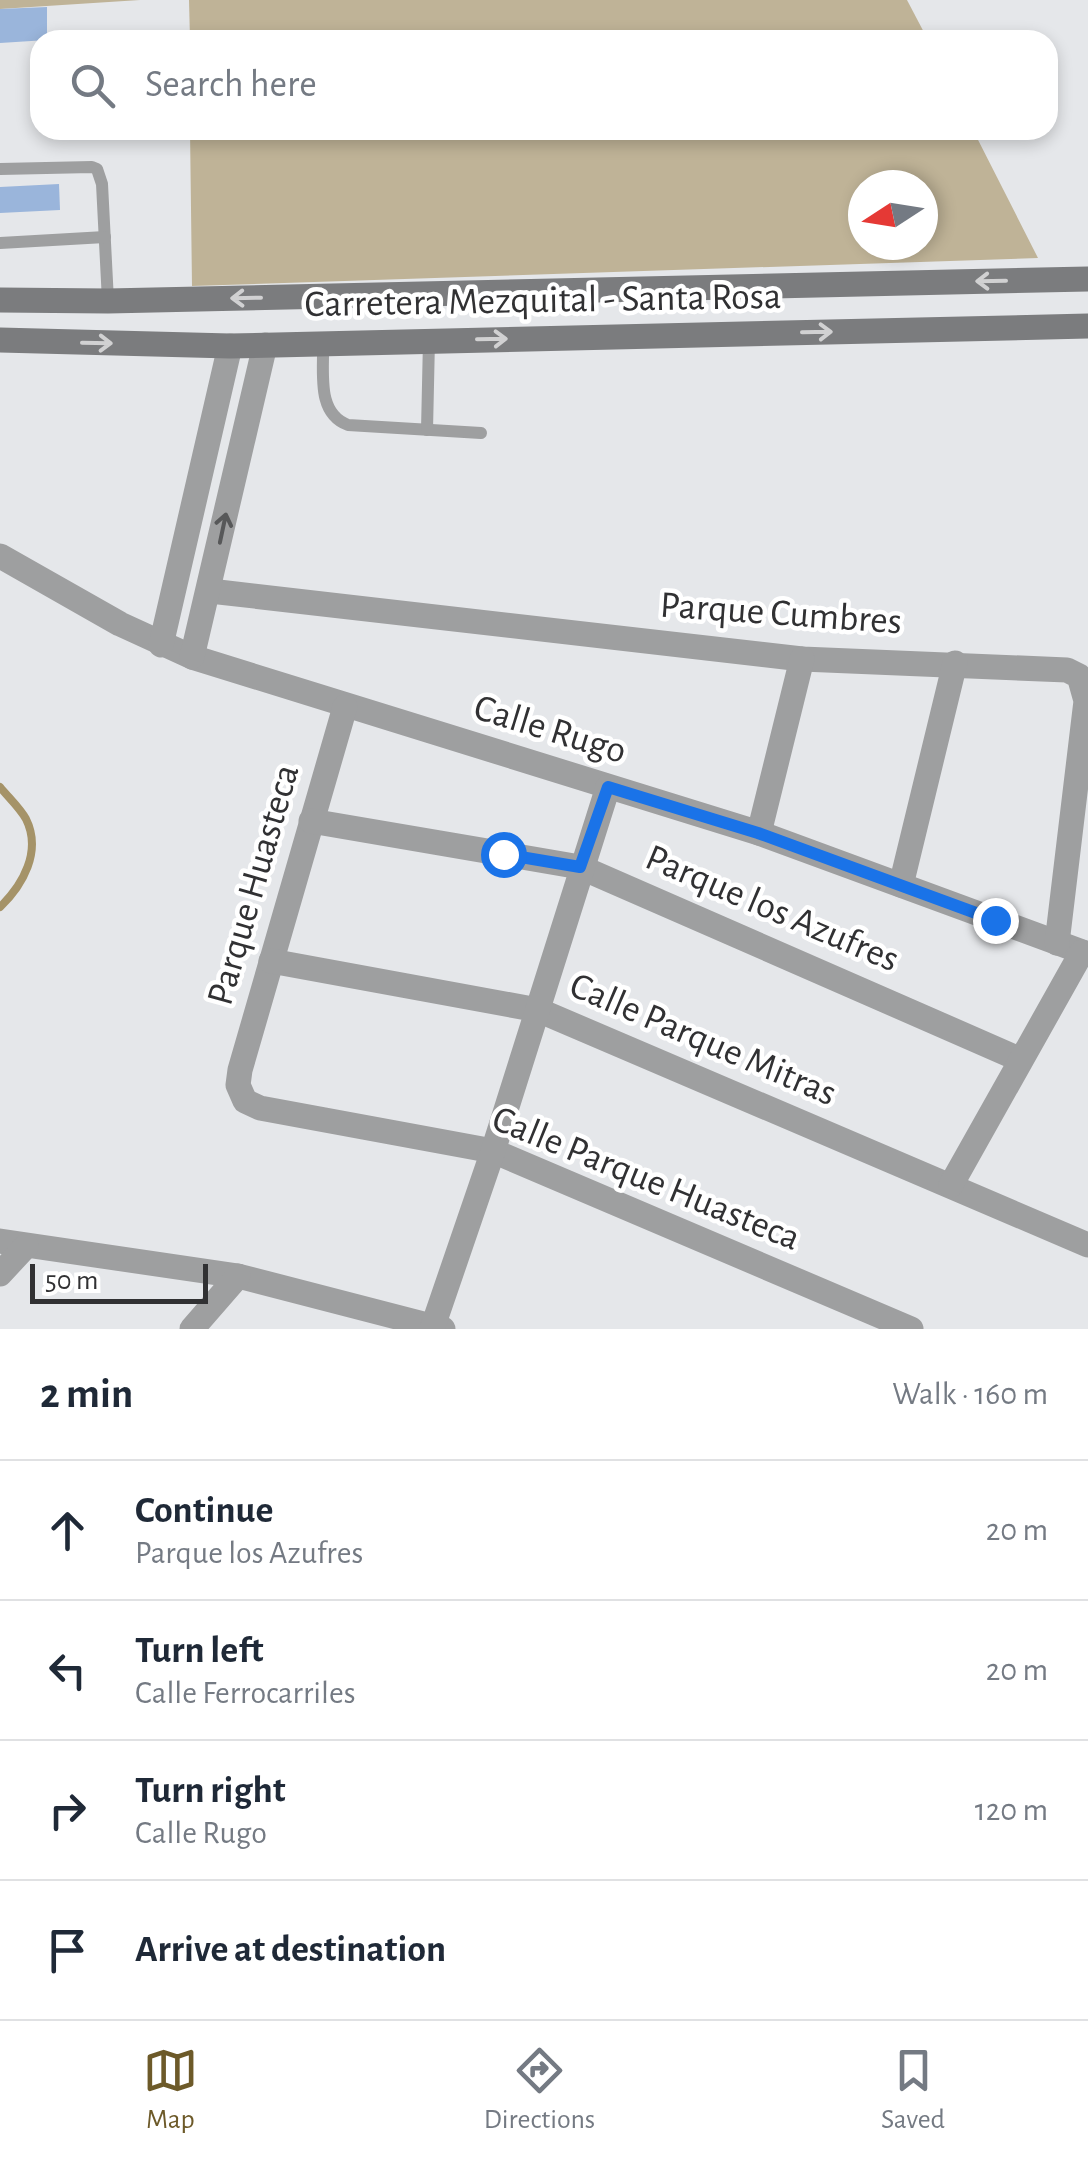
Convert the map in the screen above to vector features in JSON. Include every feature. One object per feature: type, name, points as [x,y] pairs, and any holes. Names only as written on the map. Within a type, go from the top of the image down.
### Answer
[{"type":"main road","name":"Carretera Mezquital - Santa Rosa","points":[[0,300],[108,301],[1088,279]]},
{"type":"main road","name":"Carretera Mezquital - Santa Rosa","points":[[0,340],[230,346],[1088,326]]},
{"type":"street","points":[[192,657],[266,344]]},
{"type":"street","points":[[161,644],[230,346]]},
{"type":"street","points":[[209,438],[241,444]]},
{"type":"street","name":"Calle Rugo","points":[[0,556],[192,657],[758,833],[1076,949]]},
{"type":"street","name":"Parque Cumbres","points":[[210,591],[802,659],[1066,670],[1079,676],[1086,701],[1076,949]]},
{"type":"street","points":[[758,833],[802,659]]},
{"type":"street","points":[[901,885],[955,663]]},
{"type":"street","name":"Parque Huasteca","points":[[238,1085],[345,707]]},
{"type":"street","points":[[0,1274],[13,1243],[238,1276],[437,1328],[608,787]]},
{"type":"street","name":"Parque los Azufres","points":[[311,821],[580,867],[1019,1058]]},
{"type":"street","points":[[951,1185],[1076,949]]},
{"type":"street","name":"Calle Parque Mitras","points":[[272,961],[538,1010],[1086,1241]]},
{"type":"street","name":"Calle Parque Huasteca","points":[[238,1085],[245,1100],[260,1108],[493,1151],[911,1329]]},
{"type":"street","points":[[192,1329],[238,1276]]},
{"type":"lane","points":[[0,169],[97,170],[102,184],[108,301]]},
{"type":"lane","points":[[0,243],[106,237]]},
{"type":"lane","points":[[427,430],[429,340]]},
{"type":"lane","points":[[323,343],[326,403],[336,421],[480,433]]},
{"type":"shaded area","points":[[0,0],[140,0],[0,9]]},
{"type":"shaded area","points":[[189,0],[907,0],[923,30],[190,30]]},
{"type":"shaded area","points":[[190,140],[978,140],[1038,258],[192,286]]},
{"type":"building","points":[[47,7],[47,30],[30,30],[30,41],[0,43],[0,9]]},
{"type":"building","points":[[59,184],[60,210],[0,213],[0,187]]},
{"type":"waterway","points":[[0,787],[26,819],[32,843],[23,878],[0,907]]},
{"type":"route","points":[[503,854],[580,867],[608,787],[758,833],[995,920]]}]
